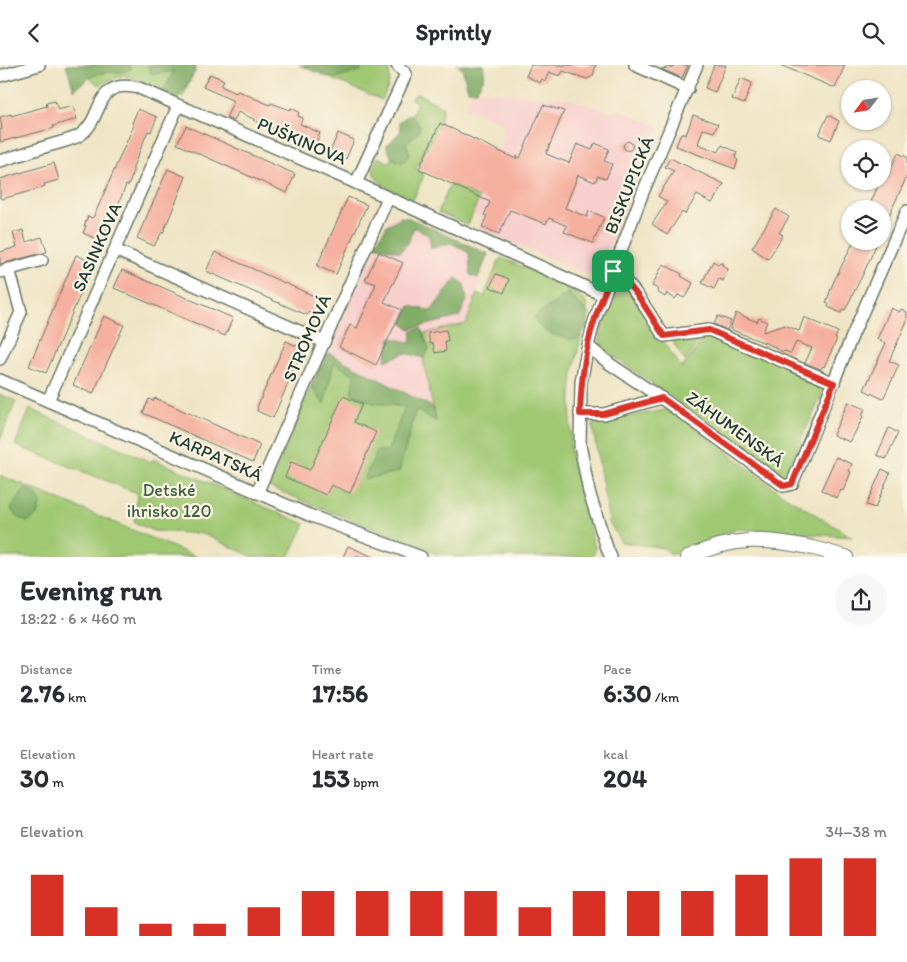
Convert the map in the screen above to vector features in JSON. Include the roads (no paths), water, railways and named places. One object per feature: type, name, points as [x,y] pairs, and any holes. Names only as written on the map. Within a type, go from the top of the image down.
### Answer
[{"type":"main road","points":[[688,557],[709,547],[728,543],[750,540],[773,540],[796,544],[843,557]]},
{"type":"street","points":[[0,76],[39,65]]},
{"type":"street","points":[[356,183],[406,74],[397,65]]},
{"type":"street","points":[[635,65],[655,69],[688,89]]},
{"type":"street","name":"BISKUPICKÁ","points":[[611,557],[596,517],[583,468],[580,445],[581,382],[594,322],[643,192],[698,65]]},
{"type":"street","name":"PUŠKINOVA","points":[[0,161],[79,135],[90,124],[99,103],[107,94],[123,86],[139,89],[356,183],[604,295]]},
{"type":"street","name":"SASINKOVA","points":[[48,401],[178,106]]},
{"type":"street","name":"STROMOVÁ","points":[[257,493],[388,198]]},
{"type":"street","name":"ZÁHUMENSKÁ","points":[[588,346],[610,364],[662,398],[784,486],[792,484],[853,334],[907,211]]},
{"type":"street","points":[[115,250],[324,342]]},
{"type":"street","points":[[0,359],[21,312],[5,271],[42,260]]},
{"type":"street","points":[[613,271],[620,275],[631,288],[664,336],[709,330],[834,383]]},
{"type":"street","name":"KARPATSKÁ","points":[[0,380],[257,493],[348,531],[421,557]]},
{"type":"street","name":"ZÁHUMENSKÁ","points":[[580,414],[604,414],[662,398]]},
{"type":"park label","name":"Detské ihrisko 120","points":[[169,500]]}]
